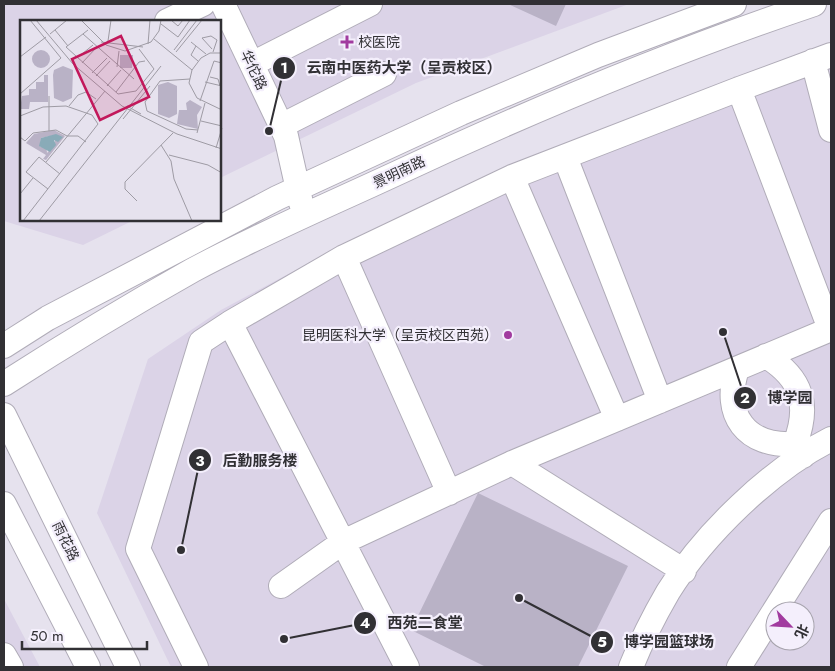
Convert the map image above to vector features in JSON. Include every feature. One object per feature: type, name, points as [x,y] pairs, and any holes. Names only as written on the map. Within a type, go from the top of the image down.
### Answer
[{"type":"street","points":[[252,64],[370,4]]},
{"type":"street","name":"景明南路","points":[[4,346],[48,318],[298,188],[507,93],[598,55],[734,4]]},
{"type":"street","name":"景明南路","points":[[4,384],[63,346],[194,270],[304,216],[472,138],[608,80],[814,4]]},
{"type":"street","points":[[170,20],[206,8]]},
{"type":"street","name":"华佗路","points":[[206,8],[216,20]]},
{"type":"street","name":"华佗路","points":[[221,26],[252,64],[284,131],[304,216]]},
{"type":"street","points":[[196,667],[138,549],[201,342],[230,323],[344,258],[512,177],[822,58],[831,130]]},
{"type":"street","points":[[284,131],[384,74]]},
{"type":"street","points":[[281,586],[343,542],[512,463],[831,329],[739,89]]},
{"type":"street","points":[[565,157],[660,401]]},
{"type":"street","points":[[512,177],[617,419]]},
{"type":"street","points":[[344,258],[449,493]]},
{"type":"street","points":[[230,323],[407,667]]},
{"type":"street","points":[[766,356],[781,365],[793,378],[800,393],[803,410],[799,450]]},
{"type":"street","points":[[737,369],[732,385],[732,402],[738,418],[748,431],[762,440],[799,450]]},
{"type":"street","name":"雨花路","points":[[4,415],[128,667]]},
{"type":"street","points":[[630,667],[640,644],[669,591],[707,540],[799,450],[831,440]]},
{"type":"street","points":[[512,463],[684,571]]},
{"type":"street","points":[[4,504],[88,667]]},
{"type":"street","points":[[739,667],[831,521]]},
{"type":"street","points":[[4,655],[10,667]]},
{"type":"shaded area","points":[[4,4],[629,4],[416,83],[221,178],[221,20],[20,20],[20,221],[132,221],[83,245],[4,221]]},
{"type":"shaded area","points":[[508,4],[566,4],[556,26]]},
{"type":"shaded area","name":"昆明医科大学（呈贡校区西苑）","points":[[831,45],[831,667],[171,667],[97,513],[148,359],[221,310],[307,264],[490,179]]},
{"type":"shaded area","points":[[478,493],[628,566],[578,667],[486,667],[411,630]]},
{"type":"shaded area","points":[[4,599],[40,667],[4,667]]},
{"type":"place","name":"校医院","points":[[347,42]]},
{"type":"place","name":"云南中医药大学（呈贡校区）","points":[[269,131]]},
{"type":"place","name":"博学园","points":[[723,332]]},
{"type":"place","name":"昆明医科大学（呈贡校区西苑）","points":[[508,335]]},
{"type":"place","name":"后勤服务楼","points":[[181,550]]},
{"type":"place","name":"博学园篮球场","points":[[519,598]]},
{"type":"place","name":"西苑二食堂","points":[[284,639]]}]
